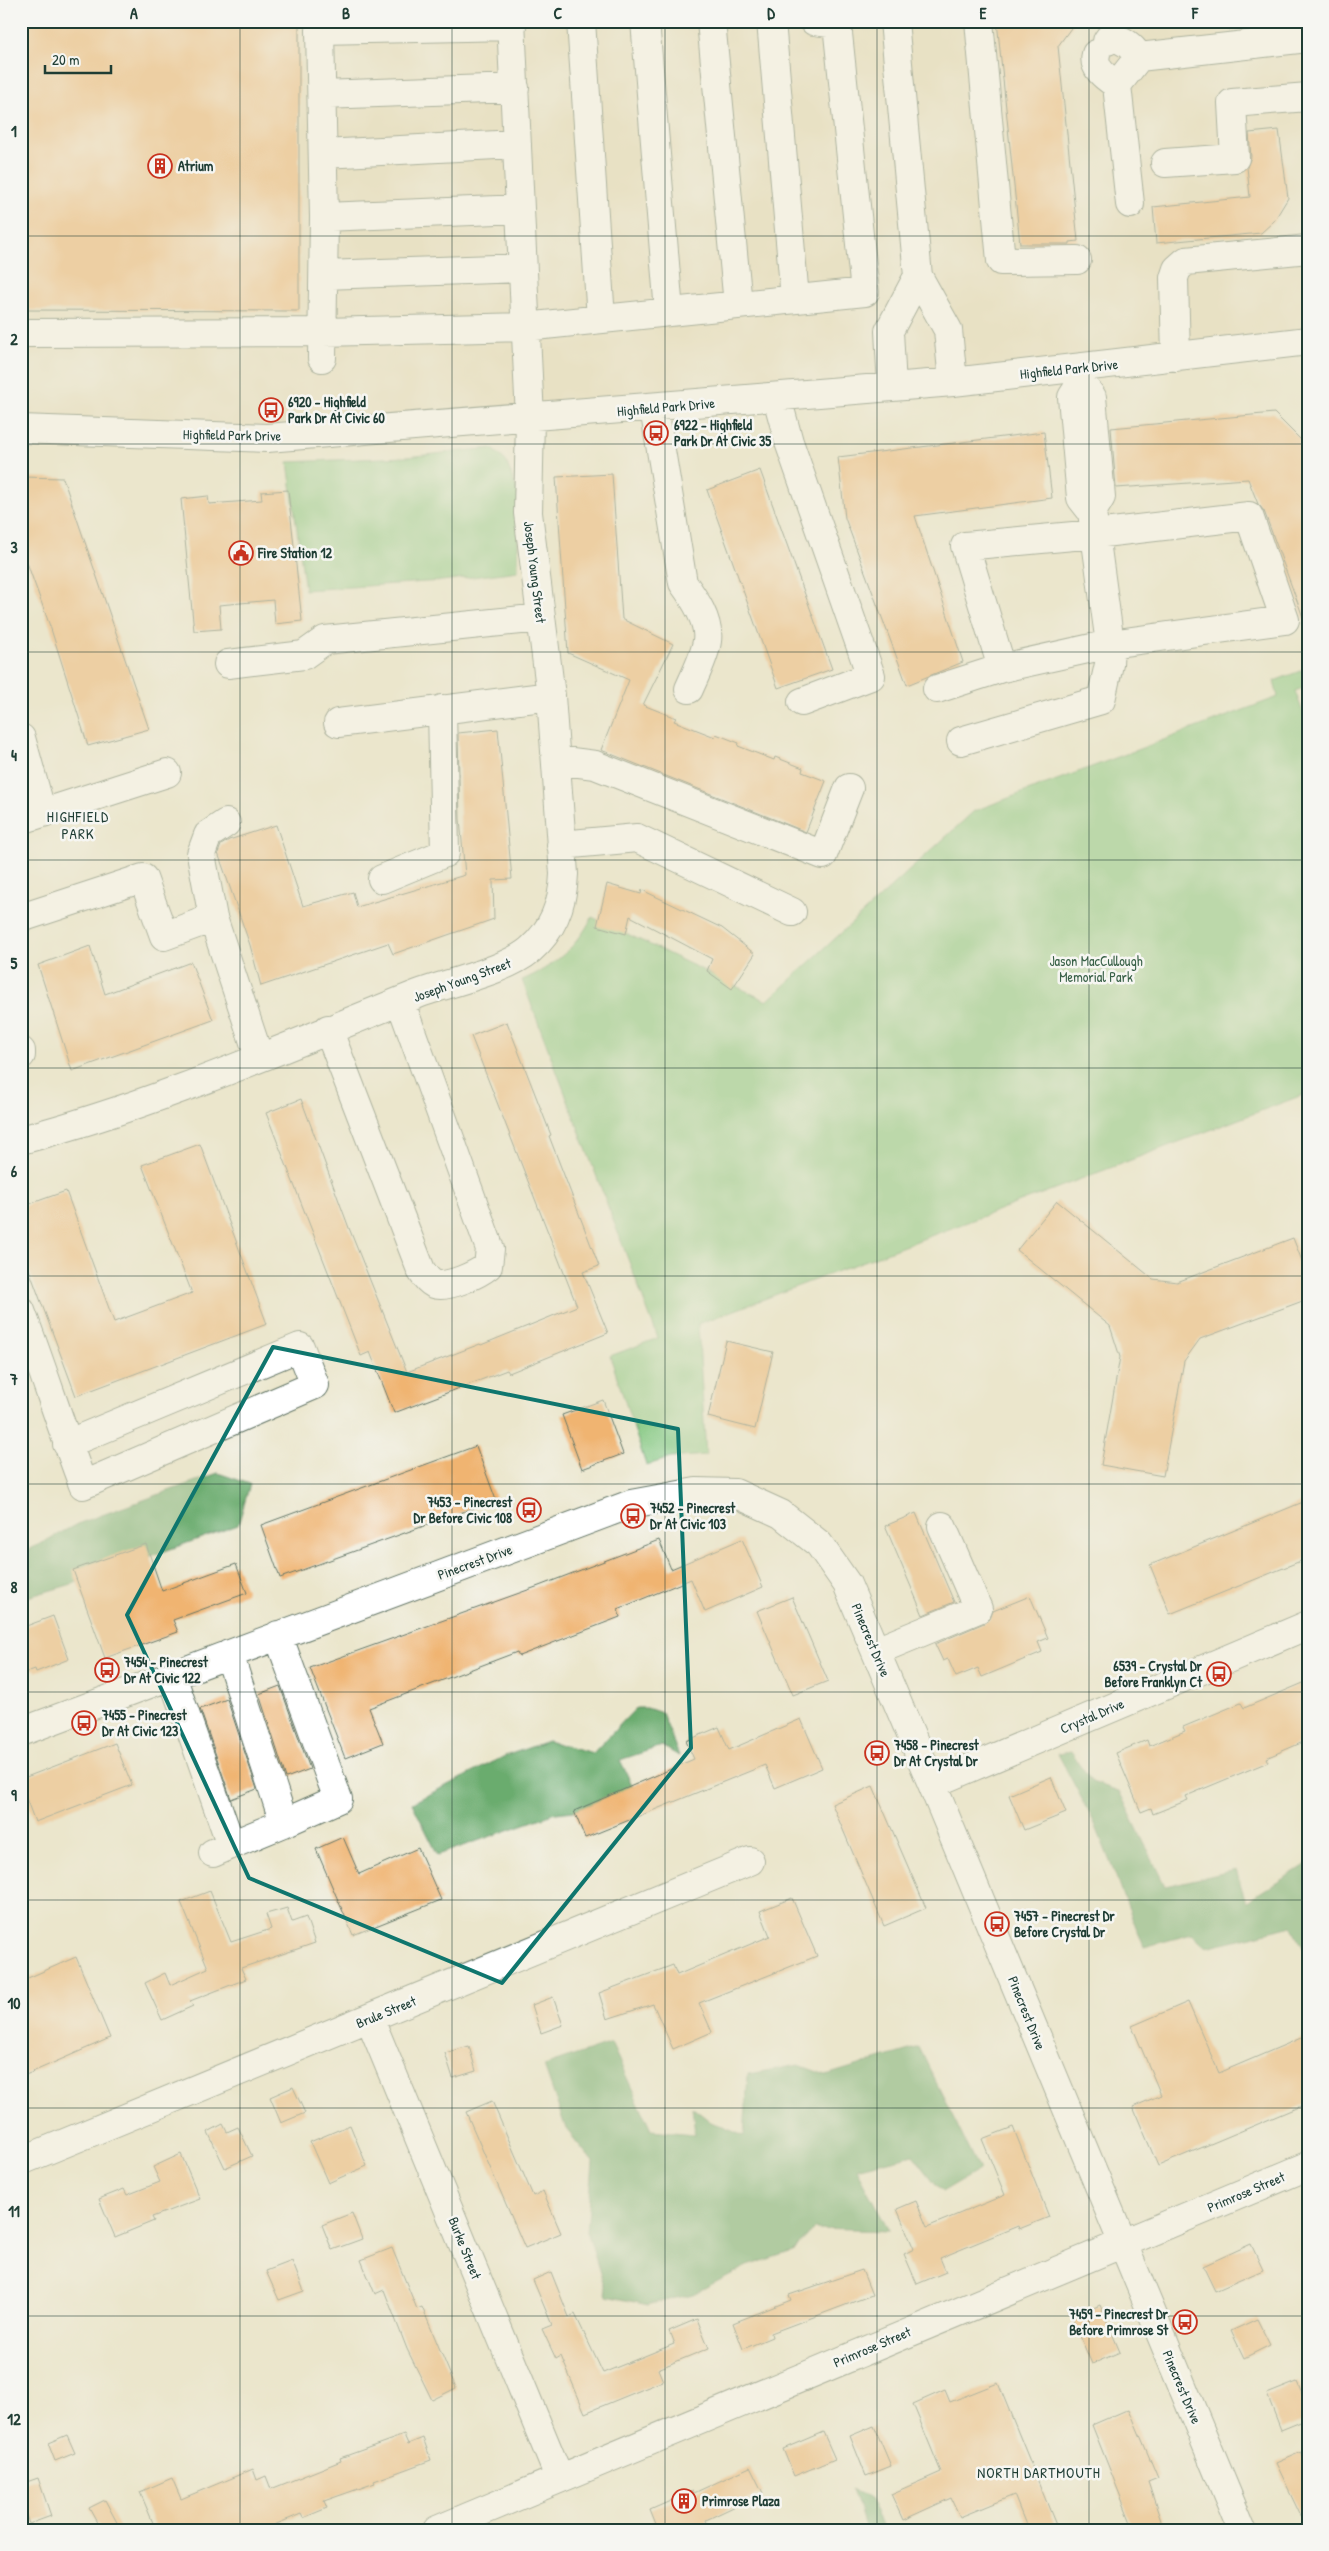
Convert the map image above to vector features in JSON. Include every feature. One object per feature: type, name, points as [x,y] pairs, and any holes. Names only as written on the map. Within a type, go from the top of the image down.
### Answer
[{"type":"street","points":[[581,21],[602,319]]},
{"type":"street","points":[[645,21],[669,312]]},
{"type":"street","points":[[711,21],[738,305]]},
{"type":"street","points":[[771,21],[795,299]]},
{"type":"street","points":[[21,333],[322,345],[525,327],[865,292],[837,24],[814,21]]},
{"type":"street","points":[[894,21],[918,276],[948,330],[953,382]]},
{"type":"street","points":[[979,21],[1001,261],[1077,260]]},
{"type":"street","points":[[322,345],[324,275],[323,26],[512,24]]},
{"type":"street","name":"Joseph Young Street","points":[[21,1140],[72,1126],[259,1057],[415,995],[516,960],[540,941],[556,917],[561,903],[564,874],[551,696],[528,513],[530,418],[512,24]]},
{"type":"street","points":[[1117,85],[1100,72],[1096,64],[1101,48],[1110,38],[1120,38],[1133,48],[1139,57]]},
{"type":"street","points":[[1130,204],[1117,85],[1139,57],[1308,38]]},
{"type":"street","points":[[322,94],[515,88]]},
{"type":"street","points":[[1165,163],[1235,158],[1232,102],[1308,97]]},
{"type":"street","points":[[323,154],[517,144]]},
{"type":"street","points":[[324,216],[520,209]]},
{"type":"street","points":[[1176,357],[1174,278],[1177,269],[1186,261],[1308,249]]},
{"type":"street","points":[[324,275],[522,268]]},
{"type":"street","points":[[892,387],[889,331],[918,276]]},
{"type":"street","name":"Highfield Park Drive","points":[[21,429],[91,430],[267,438],[654,408],[953,382],[1080,375],[1176,357],[1308,341]]},
{"type":"street","points":[[961,741],[1101,700],[1109,664],[1110,644],[1094,523],[1101,498],[1092,397],[1080,375]]},
{"type":"street","points":[[776,398],[798,470],[872,676],[802,702]]},
{"type":"street","points":[[654,408],[683,583],[694,598],[706,628],[708,641],[689,689]]},
{"type":"street","points":[[937,688],[1002,668],[1110,644],[1285,620],[1249,516],[1094,523],[965,546],[1002,668]]},
{"type":"street","points":[[228,664],[304,654],[325,640],[541,618]]},
{"type":"street","points":[[338,723],[551,696]]},
{"type":"street","points":[[382,879],[445,853],[442,709]]},
{"type":"street","points":[[21,738],[32,817],[167,773]]},
{"type":"street","points":[[556,760],[595,765],[823,855],[849,788]]},
{"type":"street","points":[[226,823],[208,835],[201,854],[213,918],[259,1057]]},
{"type":"street","points":[[561,845],[637,838],[792,912]]},
{"type":"street","points":[[21,918],[143,878],[164,936],[213,918]]},
{"type":"street","points":[[328,1029],[425,1277],[432,1284],[441,1286],[480,1273],[488,1266],[490,1249],[401,1002]]},
{"type":"street","points":[[21,1051],[21,1056]]},
{"type":"street","points":[[21,1311],[68,1444],[83,1485],[315,1385],[300,1347],[68,1444]]},
{"type":"street","name":"Pinecrest Drive","points":[[21,1732],[631,1504],[696,1492],[735,1493],[781,1514],[820,1544],[847,1584],[1242,2530]]},
{"type":"street","points":[[876,1651],[978,1609],[942,1526]]},
{"type":"street","name":"Crystal Drive","points":[[932,1784],[1308,1625]]},
{"type":"street","points":[[172,1676],[222,1849],[338,1799],[278,1635]]},
{"type":"street","points":[[229,1654],[284,1823]]},
{"type":"street","name":"Brule Street","points":[[21,2161],[750,1861]]},
{"type":"street","name":"Burke Street","points":[[370,2019],[559,2477]]},
{"type":"street","name":"Primrose Street","points":[[437,2530],[559,2477],[1308,2166]]},
{"type":"highlighted area","points":[[273,1347],[678,1429],[691,1748],[502,1983],[249,1878],[127,1615]]},
{"type":"shaded area","points":[[21,21],[1308,21],[1308,343],[561,416],[21,435]]},
{"type":"green space","points":[[492,448],[506,461],[518,492],[518,571],[442,581],[305,590],[288,462],[406,457]]},
{"type":"green space","name":"Jason MacCullough Memorial Park","points":[[1308,668],[1308,686],[1295,691],[1308,726],[1308,1093],[698,1324],[706,1455],[671,1458],[646,1465],[610,1356],[658,1338],[522,980],[544,969],[572,947],[592,917],[767,1001],[974,811],[1278,697],[1274,681]]},
{"type":"green space","points":[[218,1473],[250,1484],[238,1525],[69,1585],[21,1599],[21,1554],[77,1524]]},
{"type":"green space","points":[[636,1708],[647,1708],[662,1713],[679,1756],[662,1746],[620,1760],[641,1803],[607,1797],[574,1811],[556,1813],[438,1855],[412,1803],[505,1756],[548,1741],[593,1753]]},
{"type":"green space","points":[[1071,1752],[1092,1782],[1119,1791],[1165,1886],[1236,1870],[1246,1902],[1308,1863],[1308,1957],[1292,1926],[1207,1947],[1192,1934],[1144,1947],[1095,1824],[1058,1754]]},
{"type":"green space","points":[[611,2043],[651,2130],[695,2134],[692,2107],[711,2122],[744,2136],[748,2074],[799,2065],[826,2075],[919,2047],[979,2170],[942,2192],[913,2155],[856,2169],[889,2231],[814,2229],[793,2251],[747,2266],[693,2294],[648,2305],[607,2296],[587,2231],[593,2162],[566,2129],[544,2066]]},
{"type":"green space","points":[[852,2489],[870,2501],[885,2530],[865,2530]]},
{"type":"building","name":"Atrium","points":[[21,21],[299,21],[299,311],[21,310]]},
{"type":"building","points":[[997,21],[1076,21],[1058,46],[1078,241],[1070,242],[1070,244],[1020,244]]},
{"type":"building","points":[[1279,130],[1288,198],[1274,221],[1261,233],[1156,243],[1153,207],[1250,197],[1247,167],[1251,157],[1249,133]]},
{"type":"building","points":[[1274,413],[1308,447],[1307,628],[1264,511],[1258,504],[1248,479],[1116,488],[1111,428]]},
{"type":"building","points":[[1044,432],[1052,498],[915,516],[963,662],[907,685],[845,518],[838,457]]},
{"type":"building","points":[[760,470],[832,669],[778,688],[707,490]]},
{"type":"building","points":[[612,474],[622,619],[673,644],[643,705],[676,718],[674,721],[715,737],[716,734],[739,743],[738,746],[774,760],[775,757],[803,768],[802,772],[826,781],[806,832],[601,750],[629,680],[568,653],[556,477]]},
{"type":"building","points":[[21,477],[63,478],[149,729],[88,746],[51,629],[21,546]]},
{"type":"building","name":"Fire Station 12","points":[[288,490],[302,621],[275,624],[273,600],[219,605],[221,629],[194,631],[181,499],[208,496],[209,504],[262,500],[261,492]]},
{"type":"building","points":[[498,729],[512,879],[493,880],[494,919],[393,954],[388,943],[261,986],[250,945],[218,853],[221,845],[229,840],[276,825],[303,906],[353,892],[357,907],[465,875],[460,819],[458,733]]},
{"type":"building","points":[[607,884],[641,894],[642,890],[722,928],[755,954],[732,989],[707,971],[712,959],[630,916],[626,934],[597,926]]},
{"type":"building","points":[[90,946],[105,994],[191,962],[213,1020],[72,1071],[38,965]]},
{"type":"building","points":[[507,1022],[599,1266],[583,1272],[608,1333],[509,1373],[507,1370],[394,1413],[370,1352],[361,1356],[266,1113],[301,1099],[349,1228],[407,1372],[481,1345],[577,1306],[471,1036]]},
{"type":"building","points":[[200,1144],[267,1324],[76,1396],[21,1248],[21,1207],[66,1191],[114,1322],[192,1293],[142,1165]]},
{"type":"building","points":[[1057,1201],[1153,1279],[1177,1282],[1293,1238],[1308,1276],[1308,1299],[1200,1339],[1184,1361],[1163,1476],[1101,1465],[1120,1357],[1110,1326],[1017,1250]]},
{"type":"building","points":[[726,1341],[773,1352],[755,1429],[708,1417]]},
{"type":"building","points":[[603,1400],[623,1454],[582,1469],[562,1415]]},
{"type":"building","points":[[476,1446],[496,1500],[280,1578],[261,1525]]},
{"type":"building","points":[[1308,1500],[1308,1558],[1170,1614],[1150,1565]]},
{"type":"building","points":[[916,1513],[954,1602],[923,1615],[885,1526]]},
{"type":"building","points":[[742,1539],[763,1587],[705,1612],[691,1579],[618,1609],[620,1617],[519,1656],[517,1652],[369,1708],[383,1743],[345,1758],[310,1668],[539,1586],[659,1540],[671,1569]]},
{"type":"building","points":[[146,1544],[162,1591],[236,1564],[247,1593],[173,1620],[178,1632],[105,1658],[73,1570]]},
{"type":"building","points":[[1030,1596],[1048,1638],[1038,1642],[1042,1652],[982,1677],[978,1668],[956,1677],[948,1659],[943,1661],[935,1644],[984,1623],[990,1619],[993,1611]]},
{"type":"building","points":[[792,1597],[828,1681],[793,1695],[757,1611]]},
{"type":"building","points":[[53,1616],[69,1659],[36,1672],[35,1669],[21,1674],[21,1628]]},
{"type":"building","points":[[1308,1681],[1308,1740],[1266,1758],[1268,1762],[1186,1796],[1188,1800],[1153,1814],[1151,1808],[1141,1812],[1116,1753],[1147,1740],[1149,1746],[1185,1731],[1183,1727],[1241,1703],[1244,1708]]},
{"type":"building","points":[[280,1686],[310,1769],[286,1778],[259,1694]]},
{"type":"building","points":[[227,1699],[257,1789],[231,1799],[200,1709]]},
{"type":"building","points":[[801,1719],[822,1768],[775,1788],[765,1765],[585,1838],[574,1811],[694,1759],[686,1741],[719,1727],[729,1750]]},
{"type":"building","points":[[115,1743],[132,1785],[35,1822],[21,1785],[21,1779]]},
{"type":"building","points":[[1051,1777],[1066,1813],[1024,1830],[1009,1795]]},
{"type":"building","points":[[873,1786],[926,1908],[884,1926],[832,1804]]},
{"type":"building","points":[[343,1837],[359,1874],[418,1848],[441,1900],[353,1935],[316,1849]]},
{"type":"building","points":[[210,1891],[231,1942],[271,1929],[266,1914],[287,1908],[292,1922],[306,1917],[315,1943],[241,1968],[246,1979],[190,2001],[193,2006],[162,2020],[145,1983],[165,1973],[170,1985],[208,1968],[181,1902]]},
{"type":"building","points":[[792,1898],[817,1956],[699,2003],[712,2032],[673,2049],[653,2004],[607,2019],[599,1993],[673,1965],[677,1975],[770,1936],[760,1911]]},
{"type":"building","points":[[76,1957],[110,2038],[21,2077],[21,1981]]},
{"type":"building","points":[[553,1997],[563,2025],[541,2033],[532,2005]]},
{"type":"building","points":[[1188,2002],[1219,2073],[1308,2035],[1308,2103],[1158,2166],[1133,2107],[1161,2095],[1132,2026]]},
{"type":"building","points":[[469,2046],[476,2071],[453,2078],[445,2053]]},
{"type":"building","points":[[293,2087],[305,2113],[281,2123],[270,2097]]},
{"type":"building","points":[[492,2101],[533,2196],[543,2191],[561,2233],[525,2248],[466,2112]]},
{"type":"building","points":[[223,2124],[227,2132],[238,2127],[252,2156],[225,2168],[208,2132]]},
{"type":"building","points":[[350,2125],[367,2166],[328,2183],[310,2142]]},
{"type":"building","points":[[1013,2127],[1049,2217],[1019,2229],[1018,2226],[940,2258],[946,2272],[917,2284],[904,2254],[914,2249],[897,2209],[916,2201],[927,2227],[1005,2195],[982,2139]]},
{"type":"building","points":[[181,2154],[200,2199],[152,2217],[154,2221],[115,2237],[99,2199],[124,2189],[127,2195],[160,2182],[153,2167]]},
{"type":"building","points":[[352,2213],[362,2239],[332,2250],[322,2225]]},
{"type":"building","points":[[1251,2244],[1263,2270],[1215,2291],[1203,2266]]},
{"type":"building","points":[[392,2248],[417,2309],[422,2307],[456,2388],[432,2400],[407,2349],[384,2290],[375,2294],[361,2260]]},
{"type":"building","points":[[292,2261],[304,2291],[279,2300],[266,2271]]},
{"type":"building","points":[[862,2270],[872,2295],[771,2333],[772,2337],[743,2349],[733,2323],[791,2300],[789,2295]]},
{"type":"building","points":[[551,2272],[569,2317],[575,2314],[603,2373],[674,2344],[669,2331],[697,2319],[709,2348],[658,2369],[663,2381],[585,2413],[561,2356],[556,2359],[542,2329],[552,2325],[533,2280]]},
{"type":"building","points":[[1100,2305],[1120,2352],[1092,2364],[1072,2318]]},
{"type":"building","points":[[1257,2319],[1270,2345],[1244,2358],[1231,2331]]},
{"type":"building","points":[[1297,2382],[1308,2408],[1308,2419],[1281,2430],[1267,2394]]},
{"type":"building","points":[[998,2383],[1058,2530],[1028,2530],[1014,2495],[960,2517],[951,2498],[903,2520],[891,2494],[941,2472],[913,2404],[945,2390],[950,2402]]},
{"type":"building","points":[[1129,2409],[1158,2478],[1148,2482],[1162,2524],[1146,2530],[1134,2530],[1092,2425]]},
{"type":"building","points":[[874,2426],[891,2466],[866,2476],[850,2436]]},
{"type":"building","points":[[823,2432],[835,2459],[794,2476],[783,2449]]},
{"type":"building","points":[[67,2435],[75,2453],[55,2461],[48,2443]]},
{"type":"building","points":[[404,2435],[408,2444],[423,2438],[431,2460],[324,2501],[327,2508],[303,2518],[301,2514],[262,2530],[156,2530],[140,2492],[172,2478],[181,2499],[253,2469],[257,2480],[266,2476],[271,2489],[341,2461],[340,2458]]},
{"type":"building","points":[[1301,2452],[1308,2468],[1308,2530],[1276,2463]]},
{"type":"building","points":[[750,2467],[763,2493],[706,2520],[710,2530],[658,2530],[650,2510],[693,2491],[694,2493]]},
{"type":"building","points":[[38,2478],[51,2516],[29,2524],[21,2501],[21,2484]]},
{"type":"building","points":[[105,2500],[121,2530],[101,2530],[89,2508]]},
{"type":"place","name":"Atrium","points":[[160,166]]},
{"type":"place","name":"6920 - Highfield Park Dr At Civic 60","points":[[271,410]]},
{"type":"place","name":"6922 - Highfield Park Dr At Civic 35","points":[[656,433]]},
{"type":"place","name":"Fire Station 12","points":[[241,553]]},
{"type":"place","name":"7453 - Pinecrest Dr Before Civic 108","points":[[529,1510]]},
{"type":"place","name":"7452 - Pinecrest Dr At Civic 103","points":[[633,1516]]},
{"type":"place","name":"7454 - Pinecrest Dr At Civic 122","points":[[107,1670]]},
{"type":"place","name":"6539 - Crystal Dr Before Franklyn Ct","points":[[1219,1674]]},
{"type":"place","name":"7455 - Pinecrest Dr At Civic 123","points":[[84,1723]]},
{"type":"place","name":"7458 - Pinecrest Dr At Crystal Dr","points":[[877,1753]]},
{"type":"place","name":"7457 - Pinecrest Dr Before Crystal Dr","points":[[997,1924]]},
{"type":"place","name":"7459 - Pinecrest Dr Before Primrose St","points":[[1185,2322]]},
{"type":"place","name":"Primrose Plaza","points":[[684,2501]]},
{"type":"district","name":"HIGHFIELD PARK","points":[[78,826]]},
{"type":"district","name":"NORTH DARTMOUTH","points":[[1039,2473]]}]
